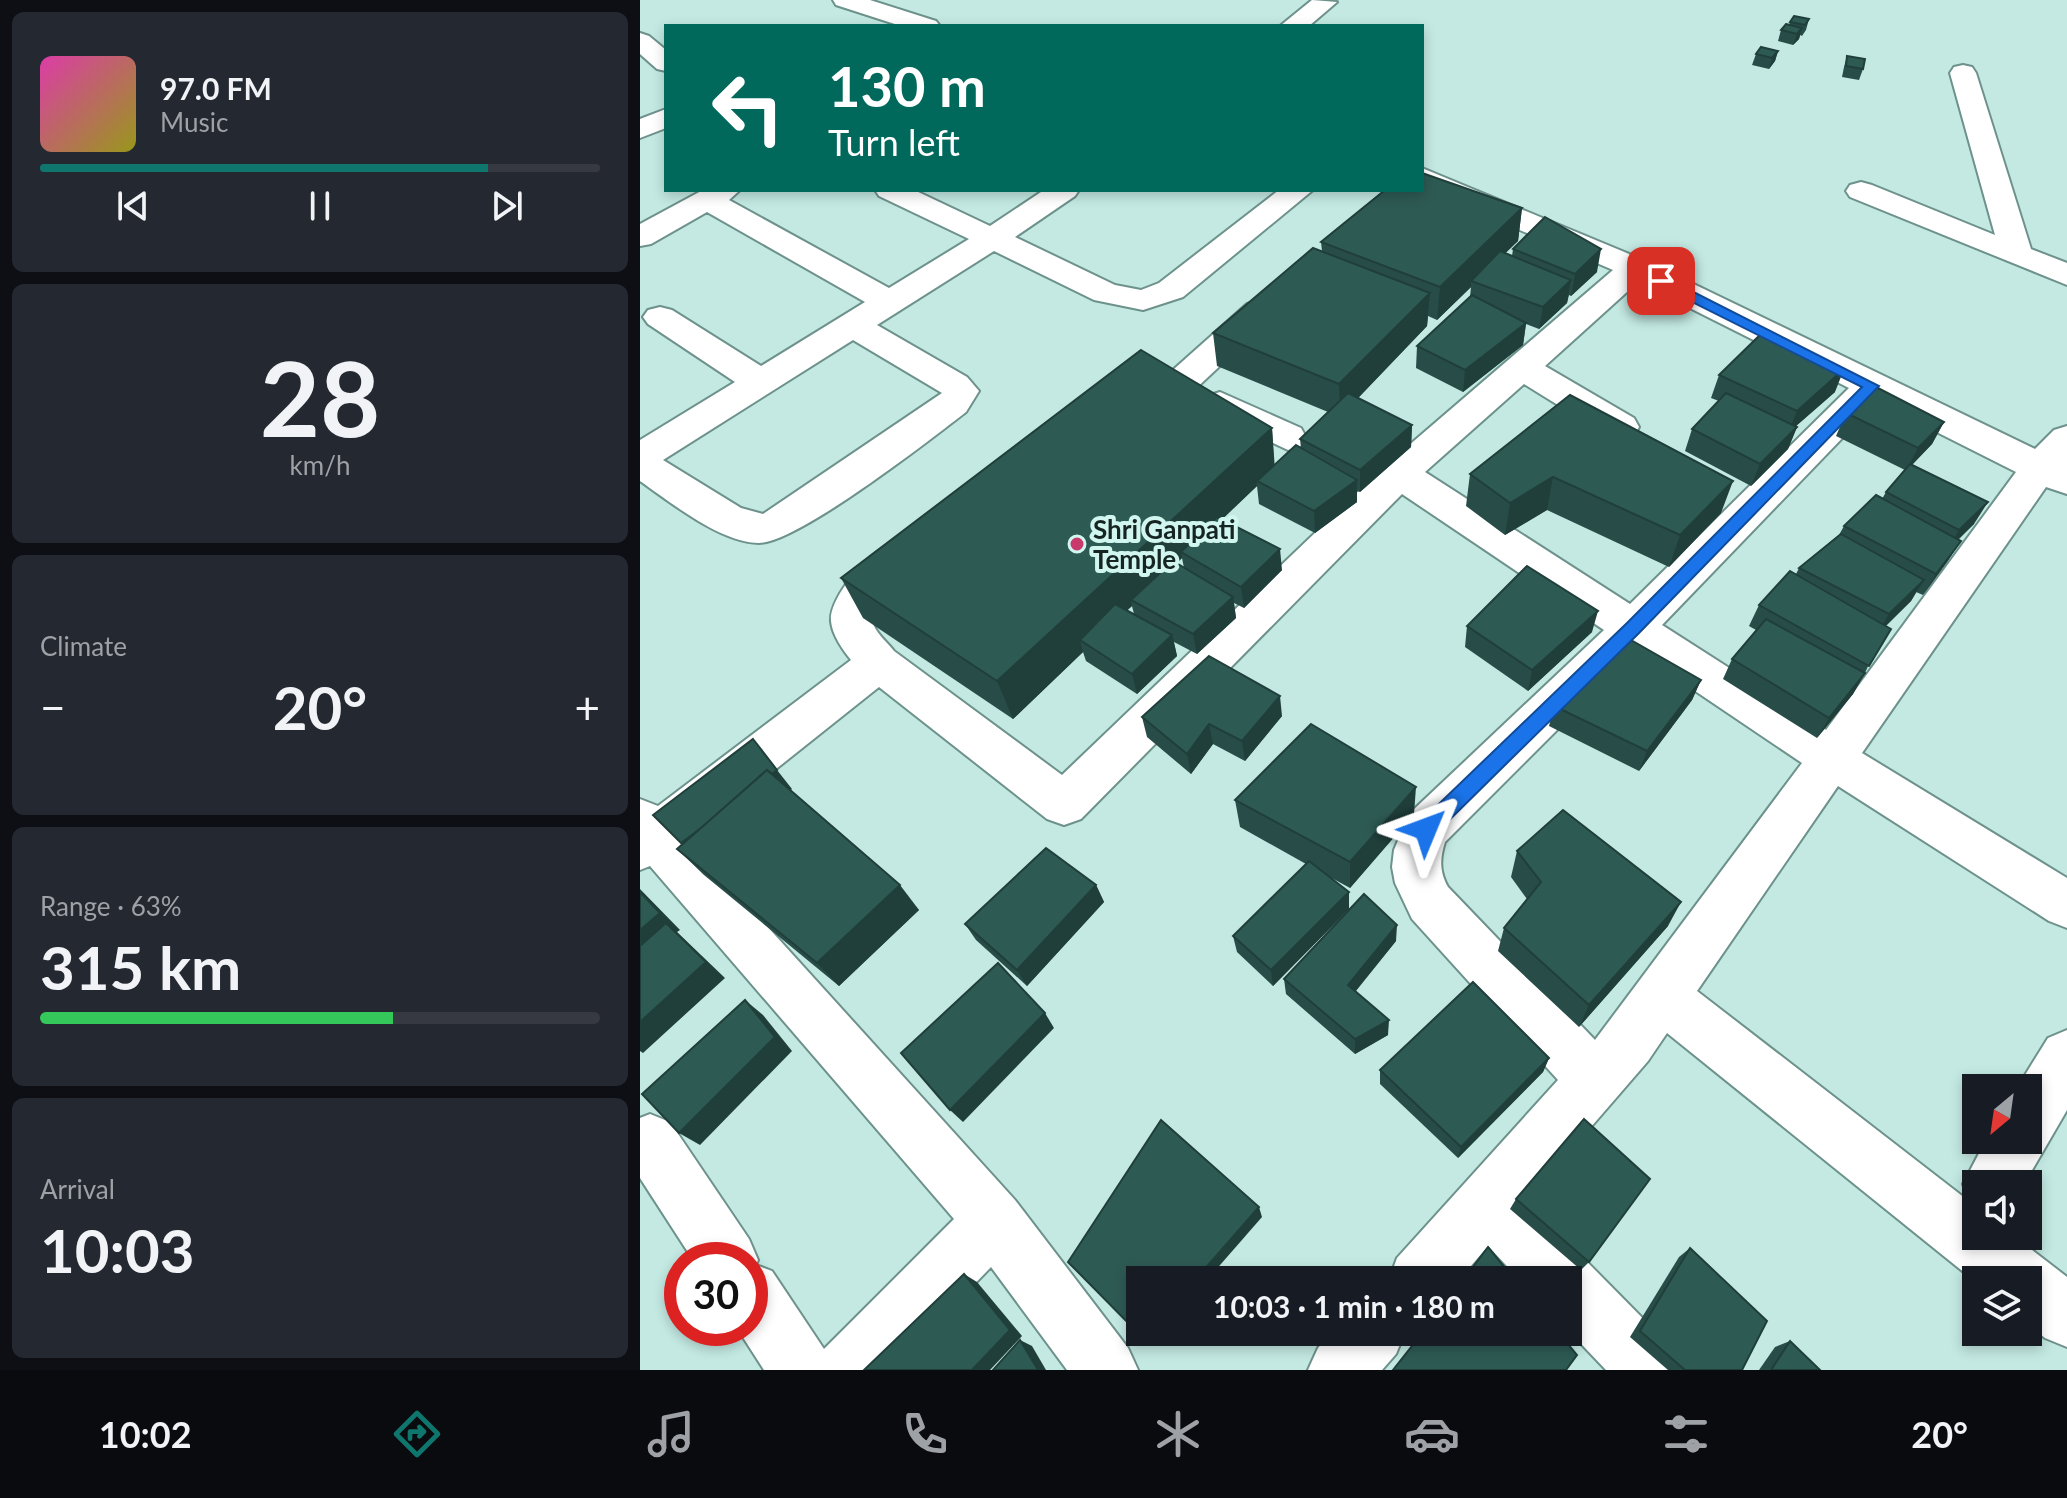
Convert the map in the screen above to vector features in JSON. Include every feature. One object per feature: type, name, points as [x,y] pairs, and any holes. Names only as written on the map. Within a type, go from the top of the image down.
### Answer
[{"type":"street","points":[[845,0],[920,24]]},
{"type":"street","points":[[854,24],[901,0]]},
{"type":"street","points":[[1296,24],[1325,2]]},
{"type":"street","points":[[640,41],[664,61]]},
{"type":"street","points":[[1963,73],[2017,255]]},
{"type":"street","points":[[640,130],[664,118]]},
{"type":"street","points":[[1424,178],[1635,268],[1872,386],[2058,462],[1832,758],[1629,1042],[1431,1266]]},
{"type":"street","points":[[1861,191],[2067,275]]},
{"type":"street","points":[[894,192],[1106,293],[1143,300],[1171,290],[1295,192]]},
{"type":"street","points":[[640,457],[887,301],[990,240],[1061,192]]},
{"type":"street","points":[[640,237],[716,195],[887,301]]},
{"type":"street","points":[[921,540],[896,558],[866,587],[851,611],[853,630],[879,663],[937,688],[1064,804],[1399,474],[1635,268]]},
{"type":"street","points":[[1178,385],[1282,290]]},
{"type":"street","points":[[660,317],[760,382]]},
{"type":"street","points":[[640,463],[736,522],[755,529],[771,527],[788,519],[937,416],[959,397],[961,391],[954,385],[852,325]]},
{"type":"street","points":[[1521,367],[1644,440]]},
{"type":"street","points":[[1139,387],[1153,382],[1178,385],[1288,437]]},
{"type":"street","points":[[1595,1080],[1430,903],[1416,877],[1415,854],[1426,829],[1633,628],[1740,497],[1872,386]]},
{"type":"street","points":[[1211,448],[1247,417]]},
{"type":"street","points":[[1399,474],[1832,758],[2067,905]]},
{"type":"street","points":[[879,663],[645,835],[994,1221],[1106,1370]]},
{"type":"street","points":[[1662,996],[1962,1216]]},
{"type":"street","points":[[2042,1099],[2067,1057]]},
{"type":"street","points":[[650,1142],[716,1242]]},
{"type":"street","points":[[1487,1203],[1548,1266]]},
{"type":"street","points":[[847,1370],[994,1221]]},
{"type":"street","points":[[1995,1250],[2009,1266]]},
{"type":"street","points":[[2042,1296],[2067,1316]]},
{"type":"street","points":[[1582,1300],[1650,1370]]},
{"type":"street","points":[[768,1320],[801,1370]]},
{"type":"street","points":[[1340,1370],[1361,1346]]},
{"type":"building","points":[[1794,16],[1809,19],[1805,25],[1790,22]]},
{"type":"building","points":[[1786,24],[1802,28],[1797,34],[1781,30]]},
{"type":"building","points":[[1761,47],[1778,51],[1772,58],[1756,54]]},
{"type":"building","points":[[1847,56],[1865,59],[1863,69],[1846,66]]},
{"type":"building","points":[[1424,174],[1522,208],[1440,287],[1321,242],[1383,192],[1424,192]]},
{"type":"building","points":[[1545,217],[1601,249],[1575,274],[1513,249]]},
{"type":"building","points":[[1313,248],[1430,293],[1339,384],[1213,333]]},
{"type":"building","points":[[1500,251],[1571,280],[1543,307],[1471,281]]},
{"type":"building","points":[[1472,295],[1526,323],[1465,370],[1417,346]]},
{"type":"building","points":[[1763,332],[1844,369],[1797,411],[1719,375]]},
{"type":"building","name":"Shri Ganpati Temple","points":[[1141,350],[1272,428],[997,681],[841,578]]},
{"type":"building","points":[[1874,386],[1944,422],[1918,448],[1846,413]]},
{"type":"building","points":[[1348,393],[1412,425],[1360,470],[1300,439]]},
{"type":"building","points":[[1726,393],[1797,427],[1760,464],[1692,429]]},
{"type":"building","points":[[1570,395],[1733,481],[1680,535],[1553,477],[1510,503],[1470,474]]},
{"type":"building","points":[[1296,445],[1357,480],[1314,511],[1257,481]]},
{"type":"building","points":[[1910,464],[1988,502],[1959,530],[1886,492]]},
{"type":"building","points":[[1876,495],[1961,541],[1936,574],[1844,526]]},
{"type":"building","points":[[1217,517],[1280,549],[1241,587],[1181,552]]},
{"type":"building","points":[[1841,534],[1924,580],[1889,614],[1799,568]]},
{"type":"building","points":[[1173,561],[1233,597],[1193,634],[1131,600]]},
{"type":"building","points":[[1527,566],[1598,611],[1532,670],[1467,626]]},
{"type":"building","points":[[1790,571],[1891,629],[1869,666],[1759,605]]},
{"type":"building","points":[[1115,604],[1172,635],[1132,674],[1080,640]]},
{"type":"building","points":[[1766,619],[1865,673],[1829,718],[1732,659]]},
{"type":"building","points":[[1624,636],[1701,680],[1647,751],[1554,706]]},
{"type":"building","points":[[1209,656],[1280,696],[1242,741],[1209,724],[1187,754],[1142,717]]},
{"type":"building","points":[[1311,724],[1416,787],[1350,862],[1235,800]]},
{"type":"building","points":[[753,739],[777,770],[772,774],[767,770],[681,843],[653,815]]},
{"type":"building","points":[[767,770],[900,885],[817,963],[677,849]]},
{"type":"building","points":[[1563,810],[1681,902],[1589,1005],[1504,928],[1541,882],[1517,851]]},
{"type":"building","points":[[1046,848],[1096,885],[1017,970],[965,924]]},
{"type":"building","points":[[1309,861],[1349,892],[1271,970],[1233,936]]},
{"type":"building","points":[[640,892],[660,913],[640,930]]},
{"type":"building","points":[[1364,894],[1397,925],[1348,985],[1389,1020],[1355,1039],[1284,979]]},
{"type":"building","points":[[666,923],[706,962],[640,1022],[640,946]]},
{"type":"building","points":[[998,963],[1045,1013],[950,1110],[901,1053]]},
{"type":"building","points":[[1473,982],[1549,1058],[1461,1147],[1380,1070]]},
{"type":"building","points":[[745,1000],[775,1037],[679,1133],[642,1094]]},
{"type":"building","points":[[1584,1119],[1650,1179],[1589,1262],[1516,1199]]},
{"type":"building","points":[[1161,1120],[1259,1207],[1207,1266],[1126,1266],[1126,1321],[1068,1262]]},
{"type":"building","points":[[1488,1247],[1504,1266],[1474,1266]]},
{"type":"building","points":[[1690,1248],[1767,1321],[1742,1370],[1685,1370],[1640,1331]]},
{"type":"building","points":[[964,1274],[1010,1330],[972,1370],[864,1370]]},
{"type":"building","points":[[1020,1340],[1038,1370],[993,1370]]},
{"type":"building","points":[[1790,1341],[1820,1370],[1771,1370]]},
{"type":"building","points":[[1412,1346],[1570,1346],[1577,1355],[1566,1370],[1393,1370]]},
{"type":"place","name":"Shri Ganpati Temple","points":[[1077,544]]},
{"type":"route","points":[[1426,829],[1633,628],[1872,386],[1661,281]]}]
